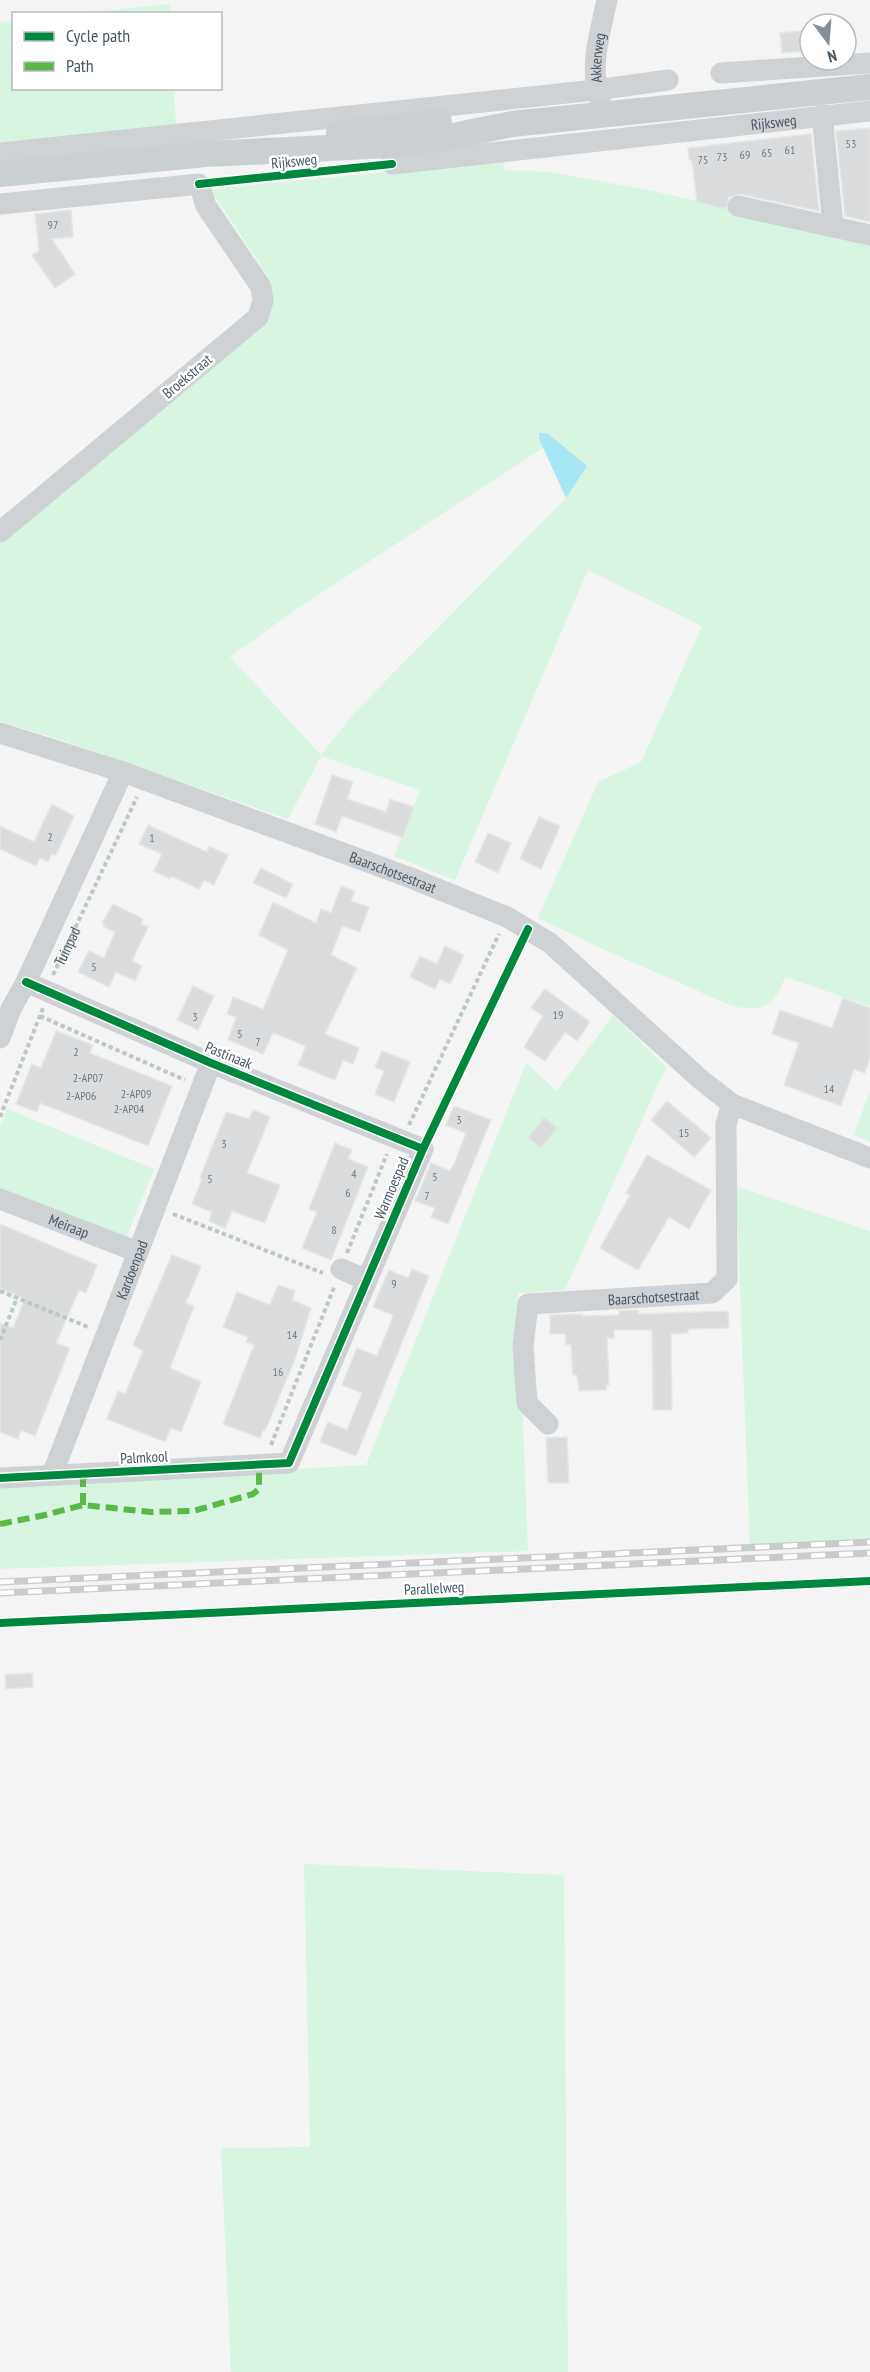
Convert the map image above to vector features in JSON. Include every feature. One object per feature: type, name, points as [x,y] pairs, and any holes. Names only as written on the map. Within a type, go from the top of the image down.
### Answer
[{"type":"main road","name":"Rijksweg","points":[[0,174],[205,154],[266,143],[389,136],[444,121],[512,124],[870,87]]},
{"type":"street","name":"Akkerweg","points":[[605,114],[596,90],[593,63],[607,0]]},
{"type":"street","points":[[721,73],[870,63]]},
{"type":"street","points":[[0,153],[596,90],[668,80]]},
{"type":"street","name":"Rijksweg","points":[[389,136],[392,164],[870,111]]},
{"type":"street","points":[[822,115],[833,226]]},
{"type":"street","name":"Broekstraat","points":[[0,204],[199,184],[206,206],[261,287],[263,301],[258,317],[0,532]]},
{"type":"street","points":[[738,206],[870,235]]},
{"type":"street","name":"Baarschotsestraat","points":[[0,733],[123,772],[411,878],[507,917],[550,943],[700,1079],[732,1104],[870,1158]]},
{"type":"street","name":"Tuinpad","points":[[0,1038],[6,1007],[26,982],[123,772]]},
{"type":"street","name":"Pastinaak","points":[[26,982],[210,1063],[423,1149]]},
{"type":"street","name":"Kardoenpad","points":[[52,1475],[210,1063]]},
{"type":"street","name":"Baarschotsestraat","points":[[548,1424],[527,1403],[523,1346],[528,1304],[712,1293],[727,1279],[726,1124],[732,1104]]},
{"type":"street","name":"Warmoespad","points":[[289,1463],[423,1149]]},
{"type":"street","name":"Meiraap","points":[[0,1199],[138,1252]]},
{"type":"street","points":[[339,1274],[366,1280]]},
{"type":"street","name":"Palmkool","points":[[0,1478],[289,1463]]},
{"type":"path","points":[[40,1016],[188,1081]]},
{"type":"path","points":[[155,1207],[339,1274]]},
{"type":"path","points":[[0,1291],[106,1334]]},
{"type":"path","points":[[0,1340],[17,1298]]},
{"type":"green space","points":[[171,4],[171,12],[91,12]]},
{"type":"green space","points":[[12,21],[12,90],[174,90],[176,125],[0,143],[0,22]]},
{"type":"green space","points":[[504,161],[505,170],[550,172],[653,191],[870,242],[870,1006],[785,977],[772,1001],[755,1008],[739,1007],[629,961],[538,918],[598,782],[641,762],[702,626],[588,570],[455,880],[394,856],[420,790],[321,756],[288,819],[0,721],[0,535],[272,295],[267,275],[210,189]],"holes":[[[539,439],[577,458],[587,466],[566,498],[354,713],[321,755],[230,657],[295,610],[543,448]]]},
{"type":"green space","points":[[613,1015],[666,1067],[565,1290],[518,1293],[528,1551],[0,1569],[0,1486],[366,1465],[526,1063],[557,1091]]},
{"type":"green space","points":[[870,1090],[870,1142],[854,1135]]},
{"type":"green space","points":[[7,1109],[154,1169],[125,1240],[0,1190],[0,1127]]},
{"type":"green space","points":[[736,1186],[870,1231],[870,1543],[750,1549]]},
{"type":"green space","points":[[304,1864],[564,1875],[568,2372],[231,2372],[221,2148],[310,2147]]},
{"type":"water","points":[[539,433],[547,433],[587,466],[566,498],[539,439]]},
{"type":"building","points":[[798,31],[798,52],[782,53],[780,33]]},
{"type":"building","points":[[870,128],[870,222],[845,216],[836,131]]},
{"type":"building","points":[[811,134],[819,211],[740,194],[729,197],[726,209],[697,202],[688,148]]},
{"type":"building","points":[[71,210],[73,237],[52,239],[75,274],[55,288],[32,255],[39,251],[35,214]]},
{"type":"building","points":[[332,775],[353,782],[347,799],[386,812],[390,799],[414,807],[403,838],[342,816],[336,832],[315,824]]},
{"type":"building","points":[[52,804],[74,816],[56,855],[52,854],[48,862],[40,858],[36,866],[0,849],[0,826],[34,842]]},
{"type":"building","points":[[539,817],[560,826],[541,869],[520,859]]},
{"type":"building","points":[[148,825],[207,852],[209,846],[228,855],[214,885],[204,880],[199,889],[154,871],[162,854],[139,844]]},
{"type":"building","points":[[488,833],[511,843],[498,873],[475,862]]},
{"type":"building","points":[[261,868],[293,884],[286,898],[253,883]]},
{"type":"building","points":[[341,886],[355,891],[351,901],[369,907],[360,932],[342,926],[331,955],[357,968],[325,1034],[359,1048],[353,1064],[343,1060],[335,1080],[298,1065],[306,1046],[273,1033],[263,1054],[228,1040],[236,1017],[227,1014],[233,997],[263,1009],[288,950],[259,935],[273,902],[316,923],[321,909],[331,913]]},
{"type":"building","points":[[113,904],[143,919],[141,924],[148,927],[132,961],[142,966],[135,981],[116,972],[109,987],[78,972],[89,951],[104,958],[115,932],[103,926],[105,924],[102,923]]},
{"type":"building","points":[[445,946],[464,955],[450,984],[440,979],[435,989],[410,977],[420,956],[437,964]]},
{"type":"building","points":[[193,986],[214,996],[198,1030],[177,1020]]},
{"type":"building","points":[[545,989],[590,1022],[577,1041],[565,1032],[545,1061],[524,1047],[543,1016],[531,1008]]},
{"type":"building","points":[[843,998],[870,1008],[870,1058],[865,1073],[854,1069],[841,1106],[784,1085],[799,1043],[772,1034],[780,1010],[832,1028]]},
{"type":"building","points":[[56,1031],[93,1045],[90,1053],[172,1086],[148,1146],[40,1103],[37,1112],[16,1104],[32,1064],[41,1068]]},
{"type":"building","points":[[382,1051],[410,1062],[394,1102],[375,1094],[384,1071],[375,1067]]},
{"type":"building","points":[[667,1101],[711,1138],[694,1157],[651,1120]]},
{"type":"building","points":[[454,1106],[491,1120],[448,1224],[431,1217],[435,1208],[415,1201],[431,1163],[450,1171],[455,1162],[466,1133],[446,1125]]},
{"type":"building","points":[[253,1110],[270,1117],[247,1173],[280,1185],[265,1223],[232,1211],[225,1228],[209,1221],[212,1212],[192,1204],[226,1112],[249,1119]]},
{"type":"building","points":[[544,1117],[557,1128],[541,1148],[528,1138]]},
{"type":"building","points":[[335,1143],[352,1150],[348,1159],[368,1167],[331,1260],[302,1248],[317,1212],[309,1209]]},
{"type":"building","points":[[647,1155],[711,1190],[689,1229],[669,1217],[638,1270],[600,1248],[630,1195],[626,1193]]},
{"type":"building","points":[[0,1224],[97,1265],[86,1293],[79,1290],[56,1343],[70,1348],[35,1436],[21,1430],[18,1439],[0,1432],[0,1323],[13,1328],[25,1299],[0,1288]]},
{"type":"building","points":[[172,1255],[201,1266],[186,1303],[194,1306],[170,1368],[201,1382],[181,1432],[171,1428],[165,1442],[107,1419],[118,1391],[125,1394],[143,1351],[133,1345]]},
{"type":"building","points":[[412,1269],[429,1276],[356,1456],[320,1442],[328,1422],[347,1430],[362,1393],[342,1385],[357,1348],[377,1356],[390,1324],[393,1315],[373,1307],[389,1270],[408,1278]]},
{"type":"building","points":[[278,1285],[295,1291],[292,1300],[311,1308],[295,1359],[260,1438],[223,1424],[254,1345],[246,1342],[248,1337],[223,1327],[237,1292],[270,1305]]},
{"type":"building","points":[[638,1310],[638,1314],[728,1311],[729,1328],[688,1329],[688,1333],[671,1334],[672,1410],[653,1410],[652,1330],[614,1330],[614,1338],[607,1338],[609,1385],[606,1385],[606,1390],[579,1391],[577,1375],[573,1375],[571,1344],[566,1345],[565,1334],[550,1334],[550,1315],[619,1315],[619,1311]]},
{"type":"building","points":[[567,1437],[569,1483],[548,1483],[546,1438]]},
{"type":"building","points":[[32,1673],[33,1687],[6,1689],[5,1675]]},
{"type":"railway","points":[[0,1582],[870,1542]]},
{"type":"railway","points":[[0,1593],[870,1553]]},
{"type":"marked path","points":[[0,1524],[83,1505],[151,1512],[193,1511],[253,1494],[259,1489],[259,1464]]},
{"type":"marked path","points":[[83,1473],[83,1505]]},
{"type":"cycle path","points":[[199,184],[392,164]]},
{"type":"cycle path","points":[[0,1478],[289,1463],[423,1149],[528,929]]},
{"type":"cycle path","points":[[26,982],[211,1063],[423,1149]]},
{"type":"cycle path","name":"Parallelweg","points":[[0,1623],[870,1581]]}]
